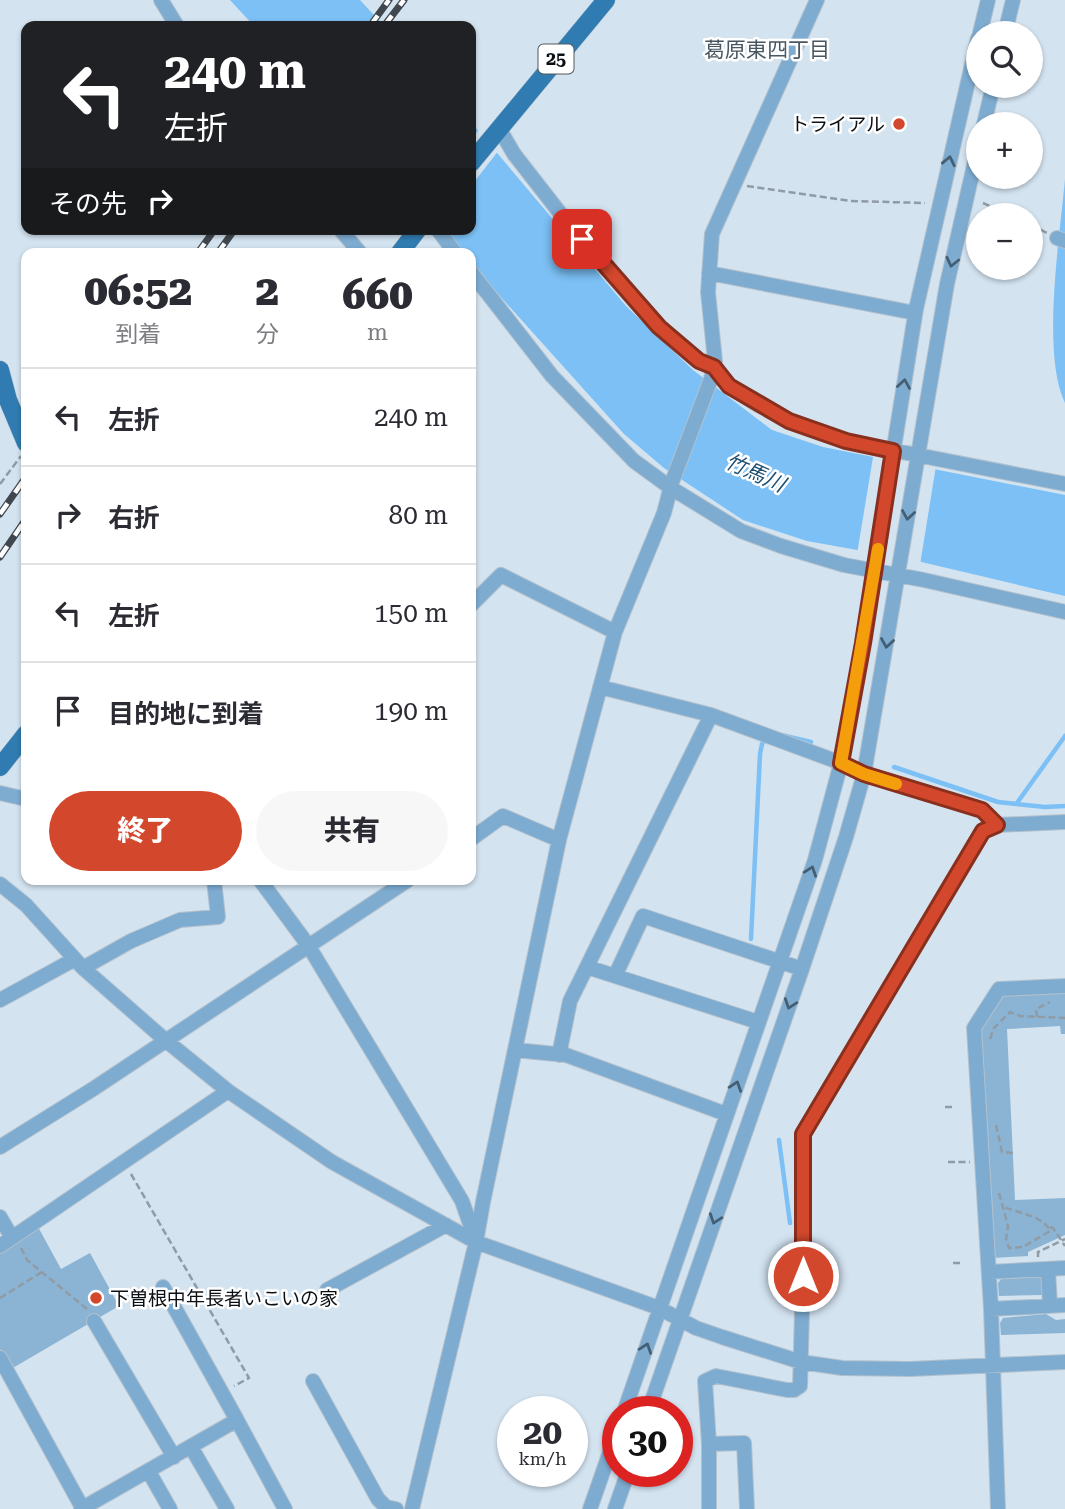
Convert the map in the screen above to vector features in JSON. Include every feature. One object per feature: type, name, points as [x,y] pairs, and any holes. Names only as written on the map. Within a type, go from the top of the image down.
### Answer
[{"type":"main road","name":"25","points":[[476,158],[505,127],[606,0]]},
{"type":"main road","points":[[0,370],[21,440]]},
{"type":"main road","points":[[0,767],[21,740]]},
{"type":"street","points":[[161,0],[174,21]]},
{"type":"street","points":[[412,1509],[477,1242],[483,1202],[559,840],[615,632],[664,513],[671,485],[713,373],[708,292],[712,233],[817,0]]},
{"type":"street","points":[[983,21],[988,0]]},
{"type":"street","points":[[1008,21],[1013,0]]},
{"type":"street","points":[[629,1396],[815,860],[841,763],[915,313],[966,90]]},
{"type":"street","points":[[505,127],[514,154],[566,222],[659,327],[729,386],[789,421],[846,441],[893,453],[1065,484]]},
{"type":"street","points":[[654,1396],[802,969],[864,774],[947,284],[969,189]]},
{"type":"street","points":[[709,273],[915,313]]},
{"type":"street","points":[[476,278],[552,376],[634,461],[740,531],[781,546],[1065,612]]},
{"type":"street","points":[[476,600],[501,575],[615,632]]},
{"type":"street","points":[[600,687],[711,715],[864,774],[982,810],[997,825]]},
{"type":"street","points":[[559,1055],[570,1001],[711,715]]},
{"type":"street","points":[[0,793],[21,798]]},
{"type":"street","points":[[476,835],[503,816],[559,840]]},
{"type":"street","points":[[709,1509],[709,1444],[704,1385],[708,1378],[716,1376],[794,1390],[800,1386],[803,1134],[983,831],[997,825],[1065,822]]},
{"type":"street","points":[[0,884],[26,905],[79,963],[164,1039],[228,1091],[332,1162],[401,1203],[477,1242],[659,1308],[722,1337],[801,1363],[883,1369],[1065,1362]]},
{"type":"street","points":[[0,1000],[180,920],[218,916],[215,885]]},
{"type":"street","points":[[264,885],[308,945],[462,1201],[477,1242]]},
{"type":"street","points":[[0,1147],[400,885]]},
{"type":"street","points":[[615,976],[643,916],[802,969]]},
{"type":"street","points":[[587,967],[758,1022]]},
{"type":"street","points":[[998,1509],[991,1309],[975,1028],[999,989],[1065,986]]},
{"type":"street","points":[[515,1049],[559,1055],[726,1114]]},
{"type":"street","points":[[0,1217],[6,1242],[228,1091]]},
{"type":"street","points":[[327,1290],[446,1225]]},
{"type":"street","points":[[989,1272],[1065,1268]]},
{"type":"street","points":[[1048,1269],[1050,1306]]},
{"type":"street","points":[[163,1287],[285,1509]]},
{"type":"street","points":[[991,1309],[1065,1306]]},
{"type":"street","points":[[94,1321],[174,1457]]},
{"type":"street","points":[[0,1358],[83,1509],[237,1420]]},
{"type":"street","points":[[313,1381],[378,1499],[386,1507],[396,1509]]},
{"type":"street","points":[[709,1444],[744,1443],[747,1509]]},
{"type":"street","points":[[191,1447],[227,1509]]},
{"type":"street","points":[[149,1472],[170,1509]]},
{"type":"street","points":[[590,1509],[602,1475]]},
{"type":"street","points":[[615,1509],[623,1487]]},
{"type":"path","points":[[733,184],[851,201],[925,203]]},
{"type":"path","points":[[0,484],[21,453]]},
{"type":"path","points":[[1037,1017],[1036,1009],[1051,1002]]},
{"type":"path","points":[[989,1043],[994,1028],[1010,1012],[1020,1016],[1065,1018]]},
{"type":"path","points":[[945,1107],[955,1107]]},
{"type":"path","points":[[992,1139],[996,1125],[1002,1152],[1013,1153]]},
{"type":"path","points":[[122,1161],[249,1377],[222,1393]]},
{"type":"path","points":[[948,1163],[957,1162]]},
{"type":"path","points":[[997,1185],[1008,1226],[1006,1239],[1009,1248],[1023,1247],[1047,1235],[1050,1227]]},
{"type":"path","points":[[1004,1207],[1054,1228],[1064,1240],[1065,1246]]},
{"type":"path","points":[[1038,1258],[1038,1252],[1064,1240]]},
{"type":"path","points":[[6,1242],[18,1242],[27,1260],[87,1309],[94,1321]]},
{"type":"path","points":[[953,1263],[961,1262]]},
{"type":"path","points":[[0,1298],[43,1272]]},
{"type":"shaded area","points":[[1065,992],[1065,1034],[1061,1034],[1060,1026],[1007,1029],[1015,1200],[1065,1198],[1065,1235],[1028,1252],[1028,1256],[993,1258],[981,1030],[998,999],[1004,995]]},
{"type":"shaded area","points":[[37,1225],[61,1269],[90,1253],[119,1306],[11,1369],[0,1349],[0,1253]]},
{"type":"shaded area","points":[[1043,1277],[1043,1295],[999,1296],[998,1283],[1001,1279]]},
{"type":"shaded area","points":[[1046,1314],[1056,1320],[1065,1319],[1065,1333],[1001,1335],[1000,1323],[1003,1318]]},
{"type":"water","points":[[230,0],[360,0],[379,21],[249,21]]},
{"type":"water","name":"竹馬川","points":[[476,128],[626,306],[693,370],[772,430],[823,447],[1065,495],[1065,596],[913,560],[807,541],[743,520],[664,468],[624,434],[476,270],[476,248],[457,248],[445,235],[476,235]]},
{"type":"water","points":[[1065,179],[1065,403],[1054,355],[1053,325],[1056,262]]},
{"type":"pier","points":[[480,128],[499,150],[476,180],[476,133]]},
{"type":"pier","points":[[872,454],[936,466],[920,565],[857,554]]},
{"type":"waterway","points":[[777,734],[811,742]]},
{"type":"waterway","points":[[1017,803],[1065,736]]},
{"type":"waterway","points":[[751,939],[760,754],[766,739]]},
{"type":"waterway","points":[[894,767],[998,802],[1045,807],[1065,806]]},
{"type":"waterway","points":[[779,1140],[790,1223]]},
{"type":"railway","points":[[374,21],[389,0]]},
{"type":"railway","points":[[388,21],[404,0]]},
{"type":"railway","points":[[201,248],[211,235]]},
{"type":"railway","points":[[221,248],[231,235]]},
{"type":"railway","points":[[0,514],[21,484]]},
{"type":"railway","points":[[0,557],[21,526]]},
{"type":"slow traffic","points":[[878,549],[841,763],[896,784]]},
{"type":"place","name":"トライアル","points":[[899,124]]},
{"type":"place","name":"下曽根中年長者いこいの家","points":[[96,1298]]},
{"type":"district","name":"葛原東四丁目","points":[[767,50]]},
{"type":"route","points":[[582,239],[659,327],[699,361],[714,367],[729,386],[789,421],[846,441],[893,451],[841,763],[864,774],[982,810],[997,825],[983,831],[803,1134],[803,1276]]}]
